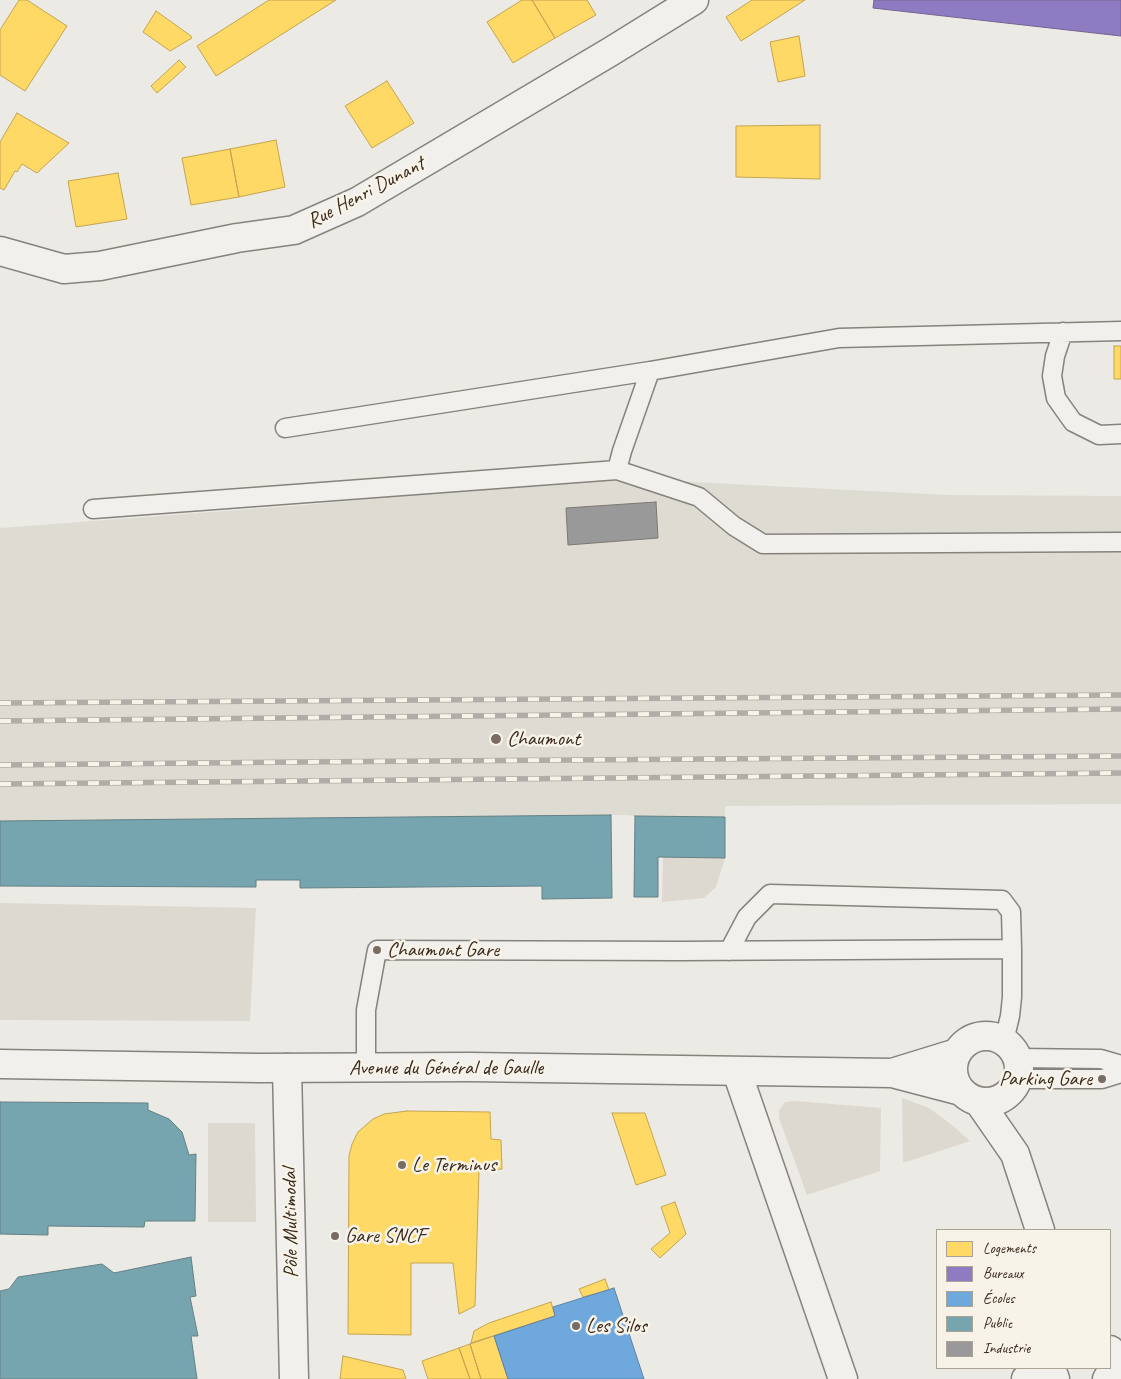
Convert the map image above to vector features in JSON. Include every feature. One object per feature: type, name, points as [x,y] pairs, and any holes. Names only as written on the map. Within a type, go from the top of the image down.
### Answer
[{"type":"main road","name":"Rue Henri Dunant","points":[[0,251],[64,269],[100,266],[237,238],[294,230],[357,202],[694,0]]},
{"type":"main road","points":[[1015,1154],[956,1082],[953,1073],[953,1062],[957,1053],[972,1038],[994,1036],[1013,1067],[1015,1154],[1040,1229]]},
{"type":"main road","name":"Avenue du Général de Gaulle","points":[[892,1073],[957,1053]]},
{"type":"main road","name":"Avenue du Général de Gaulle","points":[[0,1064],[287,1068],[470,1067],[892,1073],[970,1097]]},
{"type":"main road","points":[[970,1097],[999,1100],[1013,1067]]},
{"type":"main road","name":"Pôle Multimodal","points":[[287,1068],[294,1379]]},
{"type":"main road","points":[[737,1072],[843,1379]]},
{"type":"main road","points":[[1107,1379],[1111,1373],[1111,1357]]},
{"type":"main road","points":[[1026,1379],[1037,1369]]},
{"type":"main road","points":[[1116,1379],[1121,1378]]},
{"type":"lane","points":[[285,428],[650,371],[840,338],[1121,330]]},
{"type":"lane","points":[[1063,332],[1055,356],[1052,376],[1056,398],[1073,422],[1100,435],[1121,434]]},
{"type":"lane","points":[[617,470],[650,371]]},
{"type":"lane","points":[[93,509],[617,470],[699,497],[734,526],[764,544],[1121,542]]},
{"type":"lane","points":[[729,951],[746,917],[770,894],[1002,900],[1011,912],[1012,997],[1010,1016],[1013,1067]]},
{"type":"lane","points":[[366,1068],[366,1010],[377,950],[729,951],[1012,949]]},
{"type":"lane","points":[[1013,1067],[1101,1059],[1121,1065]]},
{"type":"lane","points":[[1013,1067],[1102,1079],[1121,1073]]},
{"type":"shaded area","points":[[593,477],[949,495],[1121,496],[1121,804],[725,806],[725,858],[658,857],[658,897],[634,897],[635,816],[624,815],[611,815],[542,886],[300,888],[300,880],[257,880],[256,887],[0,886],[0,528],[305,505]]},
{"type":"shaded area","points":[[663,857],[725,858],[716,887],[704,898],[662,902]]},
{"type":"shaded area","points":[[0,903],[256,908],[250,1021],[0,1020]]},
{"type":"shaded area","points":[[902,1098],[929,1108],[970,1141],[903,1163]]},
{"type":"shaded area","points":[[796,1101],[881,1108],[880,1171],[807,1195],[779,1118],[779,1110],[785,1102]]},
{"type":"shaded area","points":[[208,1123],[255,1123],[256,1222],[208,1222]]},
{"type":"building: Logements","points":[[19,0],[27,0],[67,26],[25,91],[0,75],[0,30]]},
{"type":"building: Logements","points":[[269,0],[336,0],[216,76],[197,46]]},
{"type":"building: Logements","points":[[522,0],[532,0],[555,38],[513,63],[487,22]]},
{"type":"building: Logements","points":[[532,0],[587,0],[596,15],[555,38]]},
{"type":"building: Logements","points":[[752,0],[805,0],[741,41],[726,17]]},
{"type":"building: Logements","points":[[156,11],[192,38],[170,51],[143,32]]},
{"type":"building: Logements","points":[[799,36],[805,76],[778,82],[770,42]]},
{"type":"building: Logements","points":[[179,60],[186,67],[157,93],[151,86]]},
{"type":"building: Logements","points":[[387,81],[414,123],[372,148],[345,106]]},
{"type":"building: Logements","points":[[17,113],[69,143],[37,173],[22,164],[17,172],[15,171],[4,190],[0,188],[0,142]]},
{"type":"building: Logements","points":[[820,125],[820,179],[736,177],[736,126]]},
{"type":"building: Logements","points":[[276,140],[285,187],[239,197],[230,149]]},
{"type":"building: Logements","points":[[230,149],[239,197],[191,205],[182,158]]},
{"type":"building: Logements","points":[[118,173],[127,219],[76,227],[68,181]]},
{"type":"building: Logements","points":[[1114,346],[1121,346],[1121,379],[1114,379]]},
{"type":"building: Logements","points":[[407,1111],[490,1112],[491,1139],[501,1140],[502,1169],[479,1171],[475,1306],[459,1314],[453,1263],[411,1263],[411,1335],[348,1334],[349,1156],[352,1144],[358,1132],[373,1119],[384,1114]]},
{"type":"building: Logements","points":[[612,1113],[645,1113],[666,1175],[636,1185]]},
{"type":"building: Logements","points":[[675,1202],[686,1234],[660,1258],[651,1249],[670,1233],[661,1207]]},
{"type":"building: Logements","points":[[605,1279],[609,1290],[583,1297],[579,1289]]},
{"type":"building: Logements","points":[[551,1302],[555,1316],[471,1343],[474,1331],[489,1323]]},
{"type":"building: Logements","points":[[494,1336],[508,1379],[481,1379],[470,1344]]},
{"type":"building: Logements","points":[[470,1344],[481,1379],[470,1379],[459,1348]]},
{"type":"building: Logements","points":[[459,1348],[470,1379],[428,1379],[422,1361]]},
{"type":"building: Logements","points":[[343,1356],[403,1370],[406,1379],[340,1379]]},
{"type":"building: Bureaux","points":[[874,0],[1121,0],[1121,36],[873,8]]},
{"type":"building: Écoles","name":"Les Silos","points":[[614,1288],[644,1379],[508,1379],[494,1336],[555,1316],[553,1307]]},
{"type":"building: Public","points":[[611,815],[612,898],[542,899],[542,886],[300,888],[300,880],[256,880],[256,887],[0,886],[0,821]]},
{"type":"building: Public","points":[[635,816],[725,817],[725,858],[658,857],[658,897],[634,897]]},
{"type":"building: Public","points":[[0,1102],[148,1103],[148,1110],[169,1119],[182,1132],[189,1155],[196,1154],[195,1221],[145,1221],[144,1227],[48,1226],[48,1235],[0,1234]]},
{"type":"building: Public","points":[[191,1257],[196,1296],[190,1297],[198,1336],[191,1336],[197,1379],[0,1379],[0,1291],[9,1289],[18,1277],[102,1264],[114,1273]]},
{"type":"building: Industrie","points":[[656,502],[658,538],[568,545],[566,508]]},
{"type":"railway","points":[[0,703],[1121,695]]},
{"type":"railway","points":[[0,721],[1121,709]]},
{"type":"railway","points":[[0,765],[1121,756]]},
{"type":"railway","points":[[0,784],[1121,773]]},
{"type":"place","name":"Chaumont","points":[[496,739]]},
{"type":"place","name":"Chaumont Gare","points":[[377,950]]},
{"type":"place","name":"Parking Gare","points":[[1102,1079]]},
{"type":"place","name":"Le Terminus","points":[[402,1165]]},
{"type":"place","name":"Gare SNCF","points":[[335,1236]]},
{"type":"place","name":"Les Silos","points":[[576,1326]]}]
